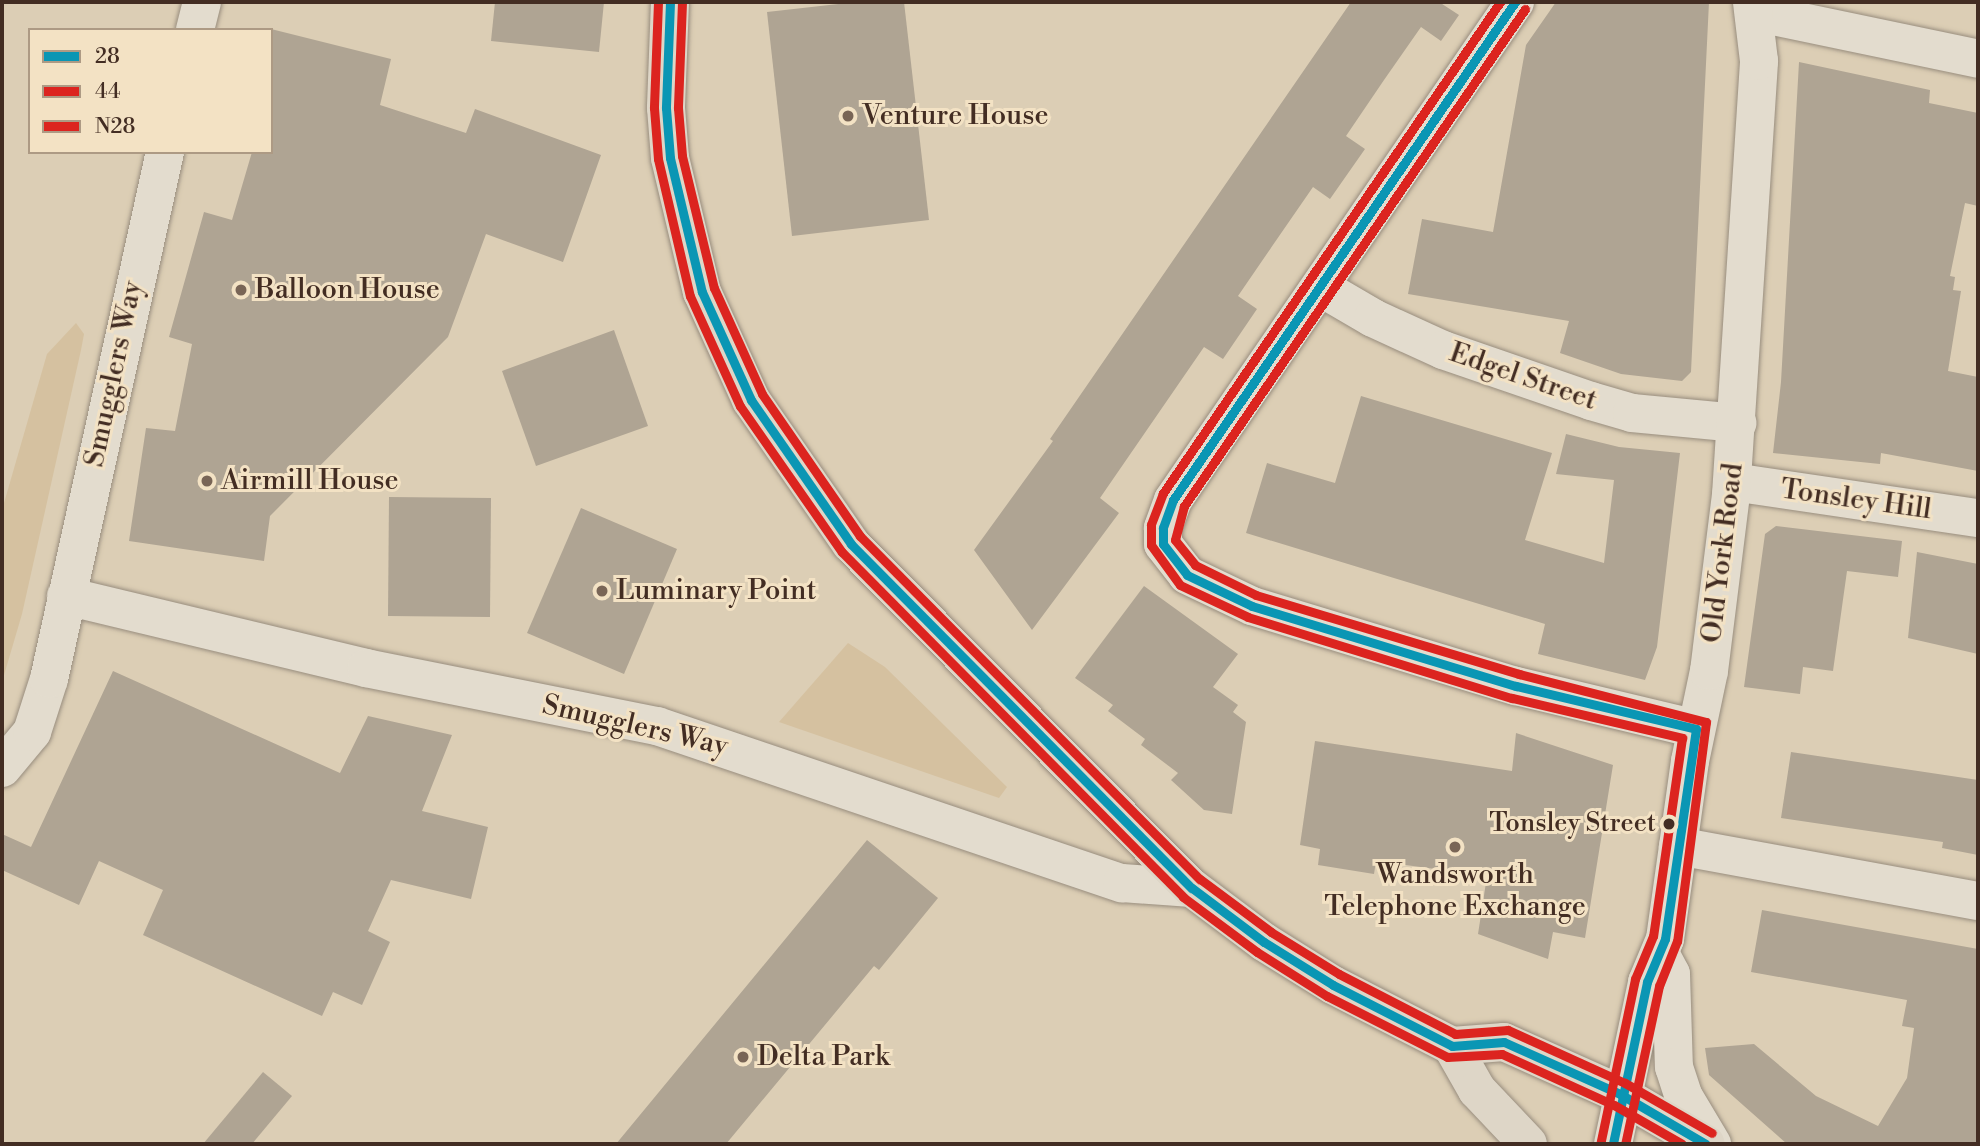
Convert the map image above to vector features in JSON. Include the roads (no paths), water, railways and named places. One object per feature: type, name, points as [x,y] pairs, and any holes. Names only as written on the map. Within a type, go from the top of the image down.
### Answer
[{"type":"highway","points":[[670,2],[666,54],[670,158],[702,292],[751,400],[851,544],[1192,888],[1264,942],[1333,985],[1452,1046],[1504,1042],[1620,1094],[1687,1129],[1706,1144]]},
{"type":"highway","points":[[1452,1046],[1477,1090],[1528,1144]]},
{"type":"street","points":[[196,28],[202,2]]},
{"type":"street","points":[[1515,2],[1173,500],[1163,528],[1163,544],[1171,558],[1203,585],[1252,606],[1516,686],[1696,729]]},
{"type":"street","points":[[1753,7],[1978,59]]},
{"type":"street","name":"Old York Road","points":[[1613,1144],[1620,1094],[1647,982],[1661,956],[1696,729],[1709,671],[1733,482],[1759,61],[1753,7]]},
{"type":"street","name":"Smugglers Way","points":[[2,768],[32,732],[49,680],[165,154]]},
{"type":"street","name":"Edgel Street","points":[[1320,287],[1419,340],[1591,401],[1632,412],[1738,423]]},
{"type":"street","name":"Tonsley Hill","points":[[1733,482],[1978,519]]},
{"type":"street","name":"Smugglers Way","points":[[66,596],[366,668],[657,726],[998,838],[1030,853],[1122,883],[1192,888]]},
{"type":"street","points":[[1678,846],[1978,901]]},
{"type":"street","points":[[1661,956],[1671,974],[1674,1067],[1684,1097],[1712,1144]]},
{"type":"place","name":"Venture House","points":[[848,116]]},
{"type":"place","name":"Balloon House","points":[[241,290]]},
{"type":"place","name":"Airmill House","points":[[207,481]]},
{"type":"place","name":"Luminary Point","points":[[602,591]]},
{"type":"place","name":"Tonsley Street","points":[[1669,824]]},
{"type":"place","name":"Wandsworth Telephone Exchange","points":[[1455,847]]},
{"type":"place","name":"Delta Park","points":[[743,1057]]}]
